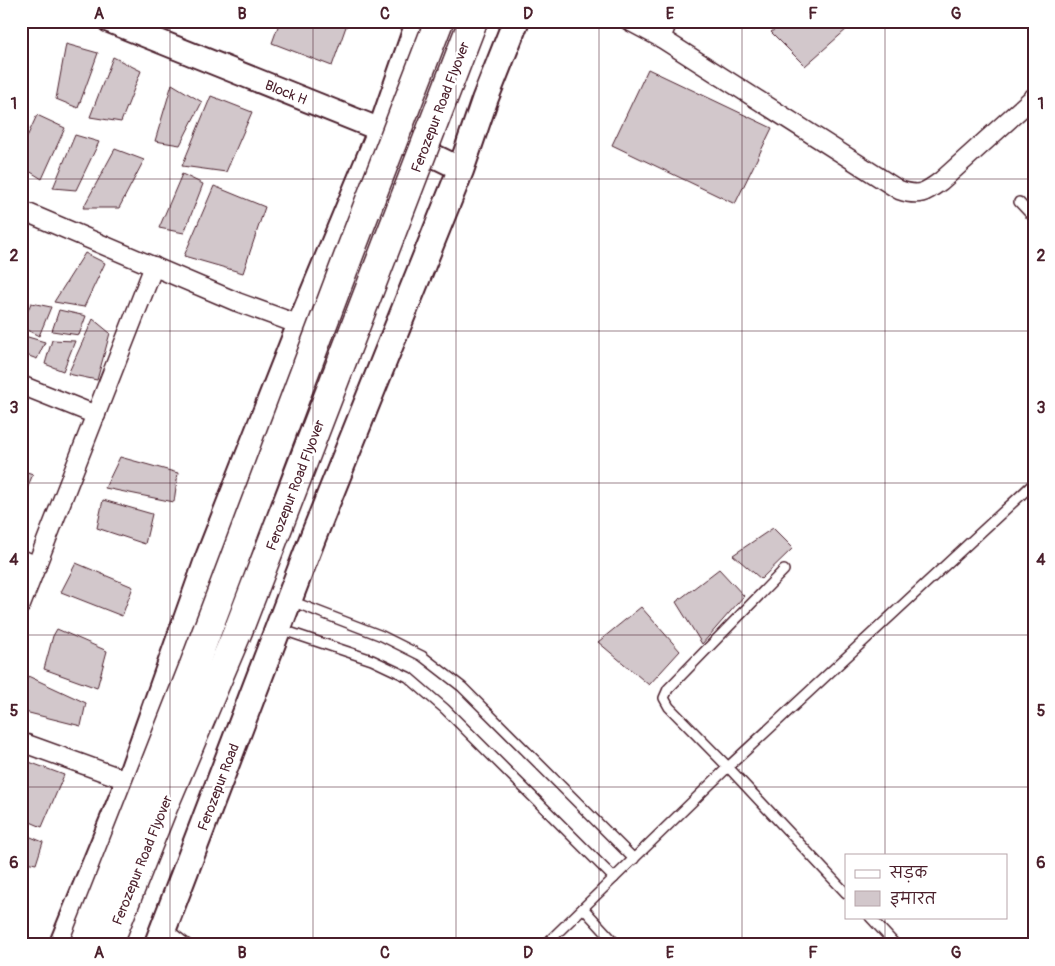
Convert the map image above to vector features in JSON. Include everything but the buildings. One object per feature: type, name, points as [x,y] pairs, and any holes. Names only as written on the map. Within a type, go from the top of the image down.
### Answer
[{"type":"highway","name":"Ferozepur Road Flyover","points":[[84,945],[193,668],[439,21]]},
{"type":"highway","name":"Ferozepur Road Flyover","points":[[108,945],[161,812],[238,631],[473,21]]},
{"type":"main road","points":[[62,945],[129,782],[209,556],[300,325],[381,130],[418,21]]},
{"type":"main road","name":"Ferozepur Road","points":[[160,936],[279,629],[288,600],[461,168],[485,99],[516,21]]},
{"type":"street","name":"Block H","points":[[109,21],[381,130],[461,168]]},
{"type":"street","points":[[629,21],[661,38],[899,190],[913,195],[926,192],[941,181],[1034,97]]},
{"type":"street","points":[[661,38],[668,21]]},
{"type":"street","points":[[21,210],[237,302],[300,325]]},
{"type":"street","points":[[21,605],[29,562],[96,415],[154,266]]},
{"type":"street","points":[[21,385],[96,415]]},
{"type":"street","points":[[21,742],[129,782]]},
{"type":"lane","points":[[1020,202],[1034,218]]},
{"type":"lane","points":[[545,945],[728,767],[1034,483]]},
{"type":"lane","points":[[784,570],[668,689],[664,698],[669,707],[845,891]]},
{"type":"lane","points":[[288,600],[382,636],[422,656],[462,687],[634,859]]},
{"type":"lane","points":[[279,629],[372,660],[408,677],[445,709],[614,878]]},
{"type":"lane","points":[[583,908],[617,945]]},
{"type":"lane","points":[[871,918],[896,945]]},
{"type":"lane","points":[[160,936],[188,945]]}]
